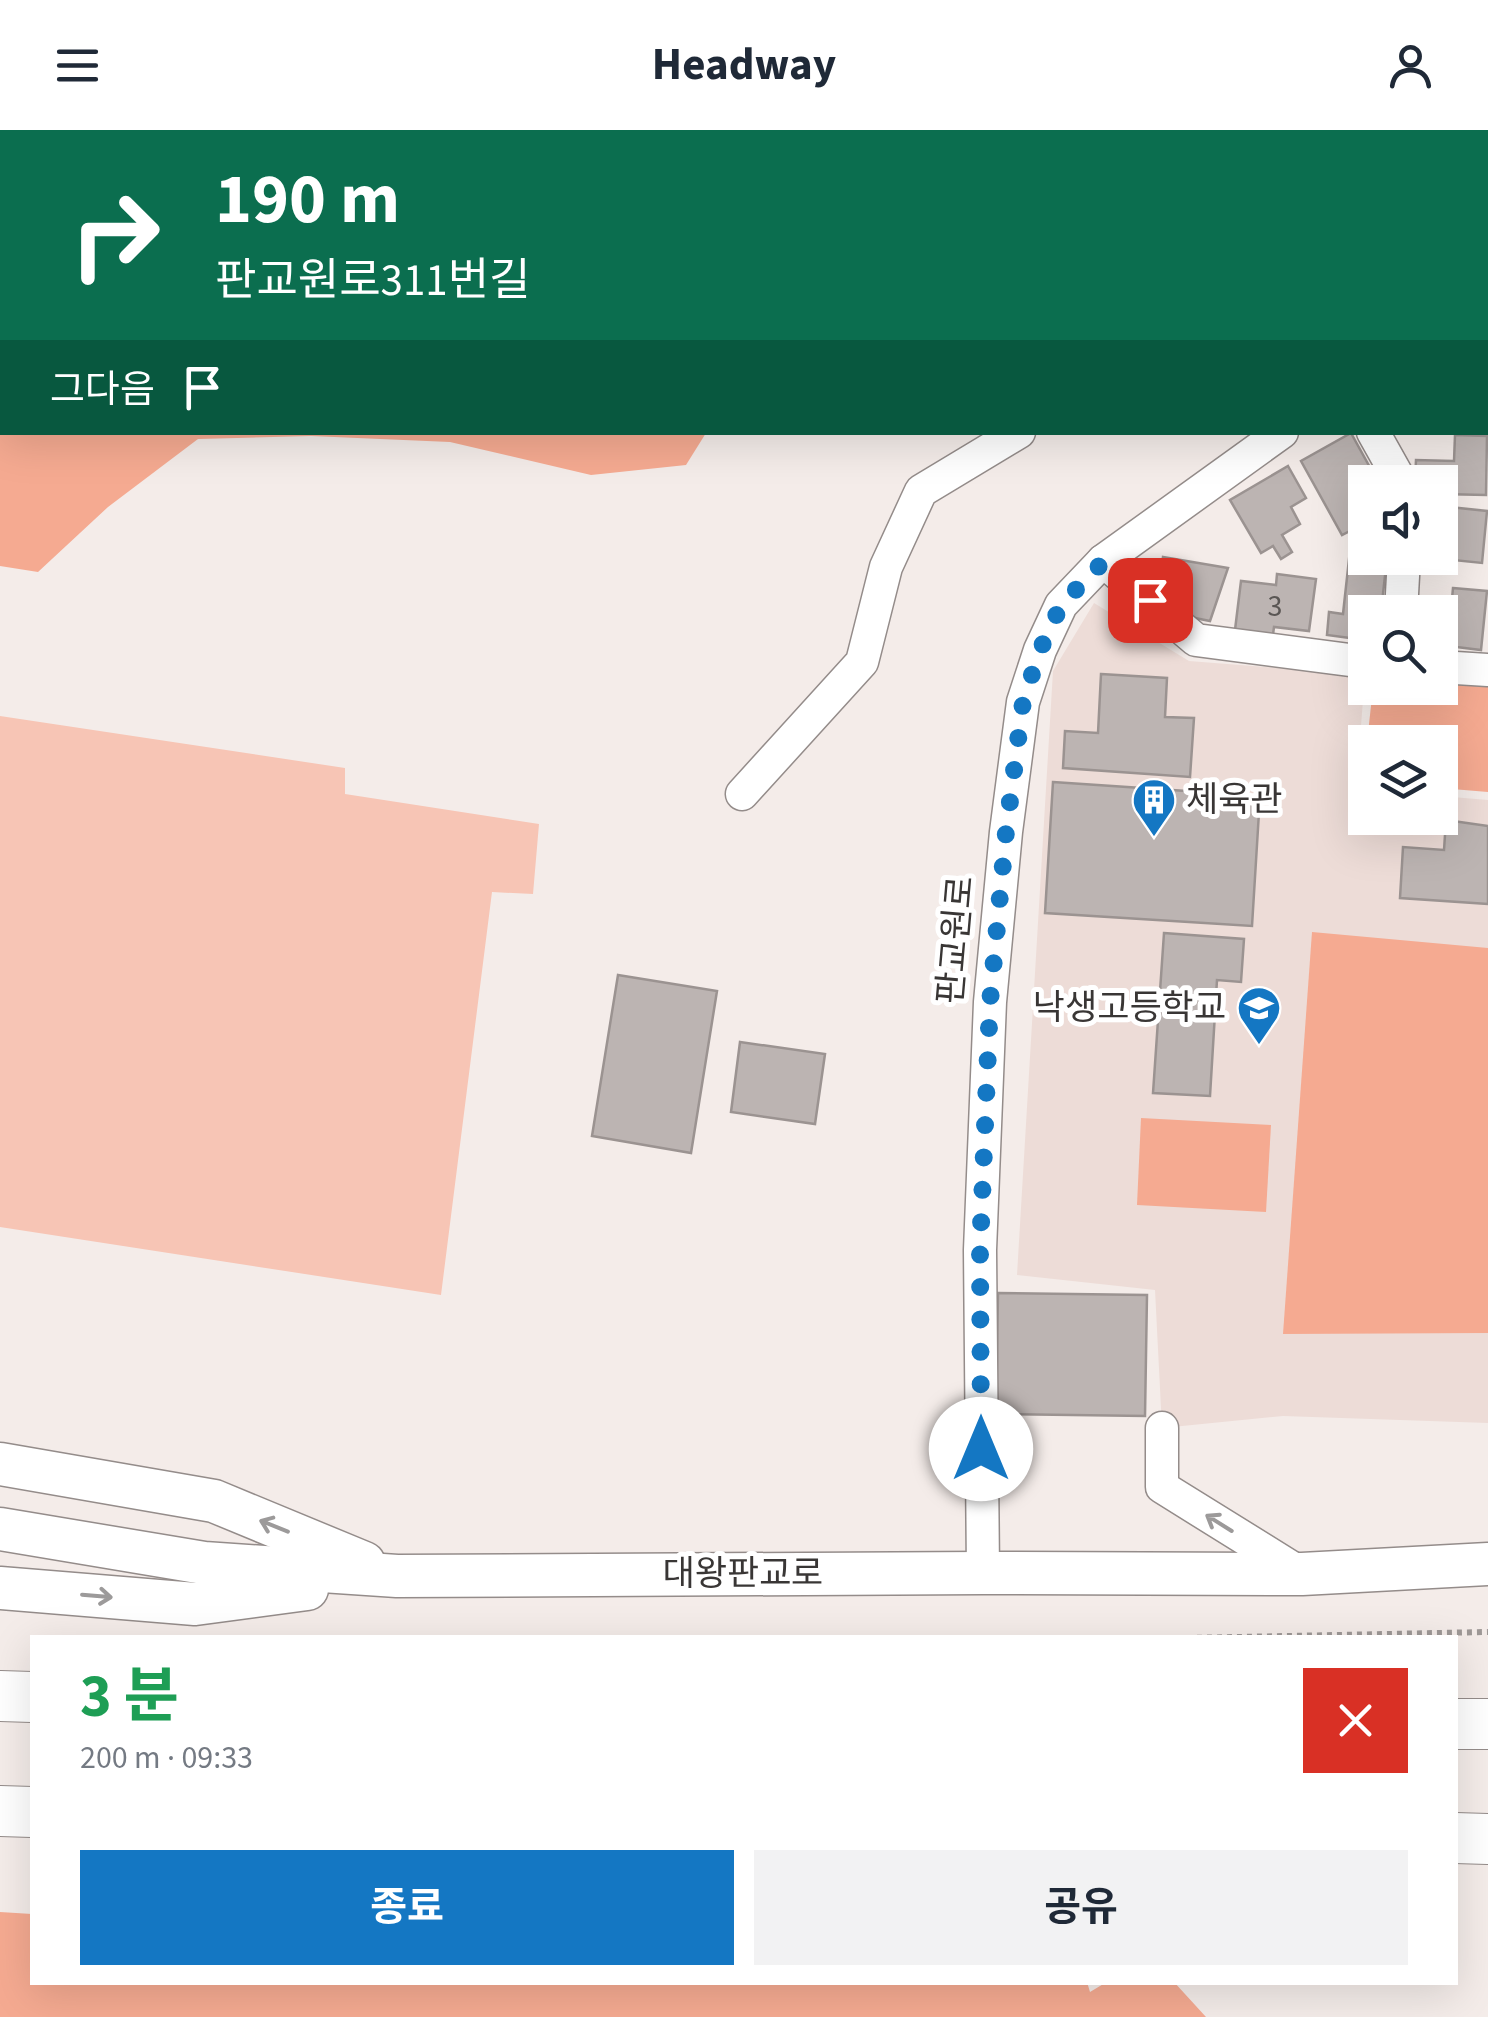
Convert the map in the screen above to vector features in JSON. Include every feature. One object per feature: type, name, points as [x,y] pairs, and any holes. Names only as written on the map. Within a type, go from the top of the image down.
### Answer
[{"type":"highway","points":[[0,1696],[30,1697]]},
{"type":"highway","points":[[1458,1724],[1488,1724]]},
{"type":"highway","points":[[0,1811],[30,1812]]},
{"type":"highway","points":[[1458,1838],[1488,1839]]},
{"type":"main road","points":[[0,1464],[214,1501],[397,1576]]},
{"type":"main road","name":"대왕판교로","points":[[0,1529],[204,1563],[397,1576],[1302,1574],[1488,1564]]},
{"type":"main road","points":[[0,1588],[196,1604],[397,1576]]},
{"type":"street","points":[[742,794],[862,662],[886,567],[921,491],[1014,435]]},
{"type":"street","name":"판교원로","points":[[982,1572],[980,1250],[990,1002],[1023,702],[1040,650],[1061,605],[1103,562],[1278,435]]},
{"type":"street","points":[[1375,435],[1391,465]]},
{"type":"street","points":[[1103,562],[1196,640],[1348,660]]},
{"type":"street","points":[[1458,668],[1488,670]]},
{"type":"street","points":[[1162,1428],[1162,1487],[1302,1574]]},
{"type":"path","points":[[1338,1635],[1488,1632]]},
{"type":"shaded area","points":[[0,435],[705,435],[686,465],[591,475],[450,442],[311,436],[198,439],[108,507],[38,572],[0,566]]},
{"type":"shaded area","name":"낙생고등학교","points":[[1094,603],[1189,661],[1348,674],[1348,705],[1363,705],[1361,725],[1348,725],[1348,835],[1458,835],[1458,798],[1488,800],[1488,1423],[1283,1416],[1162,1428],[1155,1290],[1017,1275],[1053,671]]},
{"type":"shaded area","points":[[1458,684],[1488,687],[1488,792],[1458,790],[1458,725],[1369,725],[1371,705],[1458,705]]},
{"type":"shaded area","points":[[0,716],[345,768],[345,794],[539,824],[533,894],[492,892],[441,1295],[0,1227]]},
{"type":"shaded area","points":[[1312,932],[1488,948],[1488,1333],[1283,1334]]},
{"type":"shaded area","points":[[1141,1118],[1271,1125],[1266,1212],[1137,1205]]},
{"type":"shaded area","points":[[0,1912],[30,1914],[30,1985],[1088,1985],[1090,1992],[1102,1985],[1177,1985],[1206,2017],[0,2017]]},
{"type":"building","points":[[1352,435],[1369,465],[1348,465],[1348,532],[1342,535],[1301,461]]},
{"type":"building","points":[[1455,435],[1487,436],[1486,495],[1458,494],[1458,465],[1416,465],[1416,460],[1454,461]]},
{"type":"building","points":[[1288,466],[1306,498],[1291,507],[1300,524],[1282,535],[1292,552],[1281,559],[1273,546],[1261,553],[1230,500]]},
{"type":"building","points":[[1458,508],[1487,511],[1482,563],[1458,561]]},
{"type":"building","points":[[1163,557],[1228,568],[1210,621],[1190,617],[1159,590]]},
{"type":"building","points":[[1348,568],[1348,575],[1385,575],[1383,595],[1348,595],[1348,638],[1327,635],[1329,612],[1343,614]]},
{"type":"building","points":[[1277,574],[1316,579],[1309,631],[1274,627],[1272,642],[1234,638],[1241,581],[1276,585]]},
{"type":"building","points":[[1453,588],[1487,591],[1481,650],[1458,647],[1458,595],[1452,595]]},
{"type":"building","points":[[1101,674],[1167,678],[1165,717],[1194,718],[1190,777],[1063,768],[1065,731],[1098,733]]},
{"type":"building","name":"체육관","points":[[1053,782],[1260,796],[1252,926],[1045,913]]},
{"type":"building","points":[[1458,822],[1488,826],[1488,904],[1400,898],[1403,847],[1444,850],[1445,835],[1458,835]]},
{"type":"building","points":[[1164,933],[1244,939],[1241,982],[1217,980],[1210,1096],[1153,1093]]},
{"type":"building","points":[[618,975],[717,991],[691,1153],[592,1136]]},
{"type":"building","points":[[740,1042],[825,1054],[815,1124],[731,1112]]},
{"type":"building","points":[[998,1293],[1147,1295],[1145,1416],[996,1414]]},
{"type":"place","name":"체육관","points":[[1154,838]]},
{"type":"place","name":"낙생고등학교","points":[[1259,1046]]},
{"type":"route","points":[[981,1449],[980,1250],[990,1002],[1023,702],[1040,650],[1061,605],[1103,562],[1150,600]]}]
